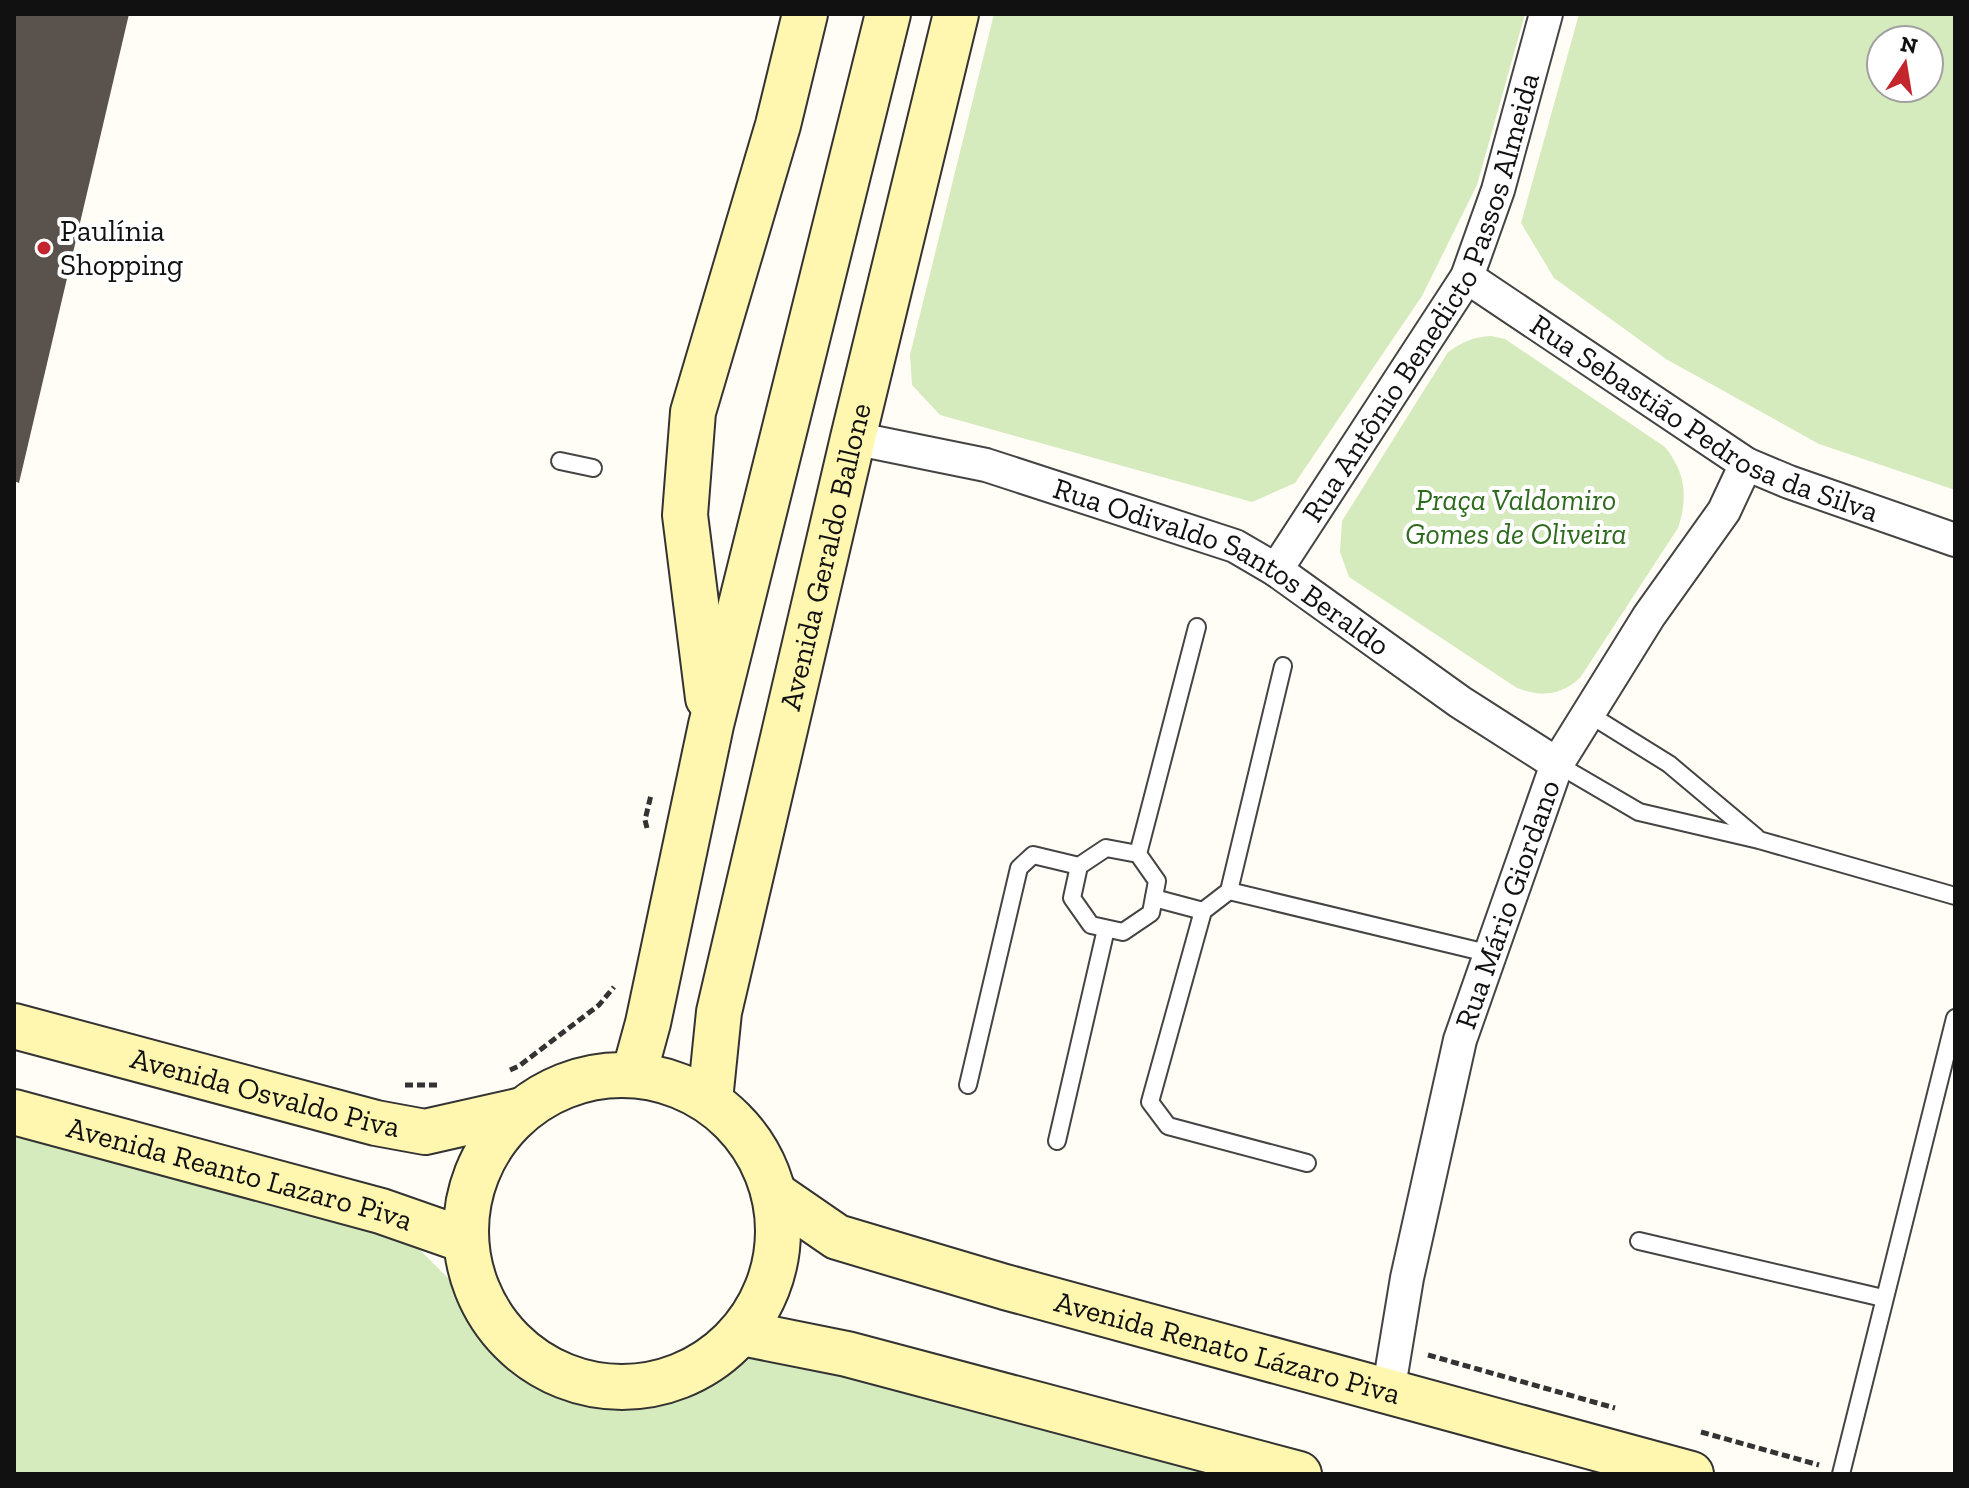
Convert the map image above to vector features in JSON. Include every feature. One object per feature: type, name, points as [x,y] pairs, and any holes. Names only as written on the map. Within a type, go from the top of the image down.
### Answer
[{"type":"main road","points":[[711,725],[685,515],[693,412],[778,125],[805,14]]},
{"type":"main road","points":[[634,1074],[648,1023],[711,725],[888,14]]},
{"type":"main road","name":"Avenida Geraldo Ballone","points":[[710,1100],[719,1012],[956,14]]},
{"type":"main road","name":"Avenida Osvaldo Piva","points":[[14,1026],[376,1123],[425,1132],[511,1092]]},
{"type":"main road","points":[[634,1074],[674,1082],[710,1100],[752,1141],[776,1195],[780,1231],[775,1268],[762,1303],[742,1333],[711,1360],[674,1379],[633,1387],[591,1385],[552,1371],[518,1348],[490,1317],[472,1281],[464,1240],[476,1169],[511,1092],[553,1089],[593,1076],[634,1074]]},
{"type":"main road","name":"Avenida Reanto Lazaro Piva","points":[[14,1112],[381,1211],[464,1240]]},
{"type":"main road","name":"Avenida Renato Lázaro Piva","points":[[776,1195],[837,1237],[1005,1287],[1691,1474]]},
{"type":"main road","points":[[742,1333],[862,1358],[1299,1474]]},
{"type":"street","name":"Rua Antônio Benedicto Passos Almeida","points":[[1276,570],[1467,277],[1498,190],[1546,14]]},
{"type":"street","name":"Rua Sebastião Pedrosa da Silva","points":[[1467,277],[1746,464],[1955,540]]},
{"type":"street","name":"Rua Odivaldo Santos Beraldo","points":[[853,438],[986,465],[1235,546],[1276,570],[1460,702],[1557,764]]},
{"type":"street","name":"Rua Mário Giordano","points":[[1388,1393],[1407,1278],[1460,1040],[1557,764],[1649,616],[1724,511],[1746,464]]},
{"type":"lane","points":[[560,461],[593,468]]},
{"type":"lane","points":[[1138,854],[1197,627]]},
{"type":"lane","points":[[1283,666],[1229,891],[1203,911],[1150,1102],[1168,1126],[1307,1163]]},
{"type":"lane","points":[[1587,713],[1669,764],[1759,840]]},
{"type":"lane","points":[[1557,764],[1639,812],[1759,840],[1955,896]]},
{"type":"lane","points":[[1106,848],[1138,854],[1157,881],[1151,913],[1123,932],[1091,925],[1072,898],[1079,866],[1106,848]]},
{"type":"lane","points":[[968,1085],[1019,868],[1033,855],[1079,866]]},
{"type":"lane","points":[[1229,891],[1491,954]]},
{"type":"lane","points":[[1154,898],[1203,911]]},
{"type":"lane","points":[[1057,1141],[1106,929]]},
{"type":"lane","points":[[1841,1474],[1955,1018]]},
{"type":"lane","points":[[1639,1241],[1883,1298]]},
{"type":"path","points":[[648,832],[645,820],[652,792]]},
{"type":"path","points":[[511,1092],[519,1066],[599,1005],[620,978]]},
{"type":"path","points":[[397,1085],[444,1085]]},
{"type":"green space","points":[[994,14],[1525,14],[1477,185],[1422,296],[1295,483],[1252,502],[940,415],[912,385],[910,355]]},
{"type":"green space","points":[[1579,14],[1955,14],[1955,490],[1819,444],[1666,359],[1554,278],[1521,223]]},
{"type":"green space","name":"Praça Valdomiro Gomes de Oliveira","points":[[1491,336],[1505,339],[1665,447],[1677,466],[1683,486],[1678,528],[1580,678],[1550,693],[1517,688],[1349,577],[1340,552],[1342,521],[1448,352],[1468,341]]},
{"type":"green space","points":[[14,1112],[381,1211],[518,1348],[633,1387],[742,1333],[1299,1474],[14,1474]]},
{"type":"building","name":"Paulínia Shopping","points":[[14,14],[129,14],[19,483],[14,481]]},
{"type":"place","name":"Paulínia Shopping","points":[[44,248]]}]
